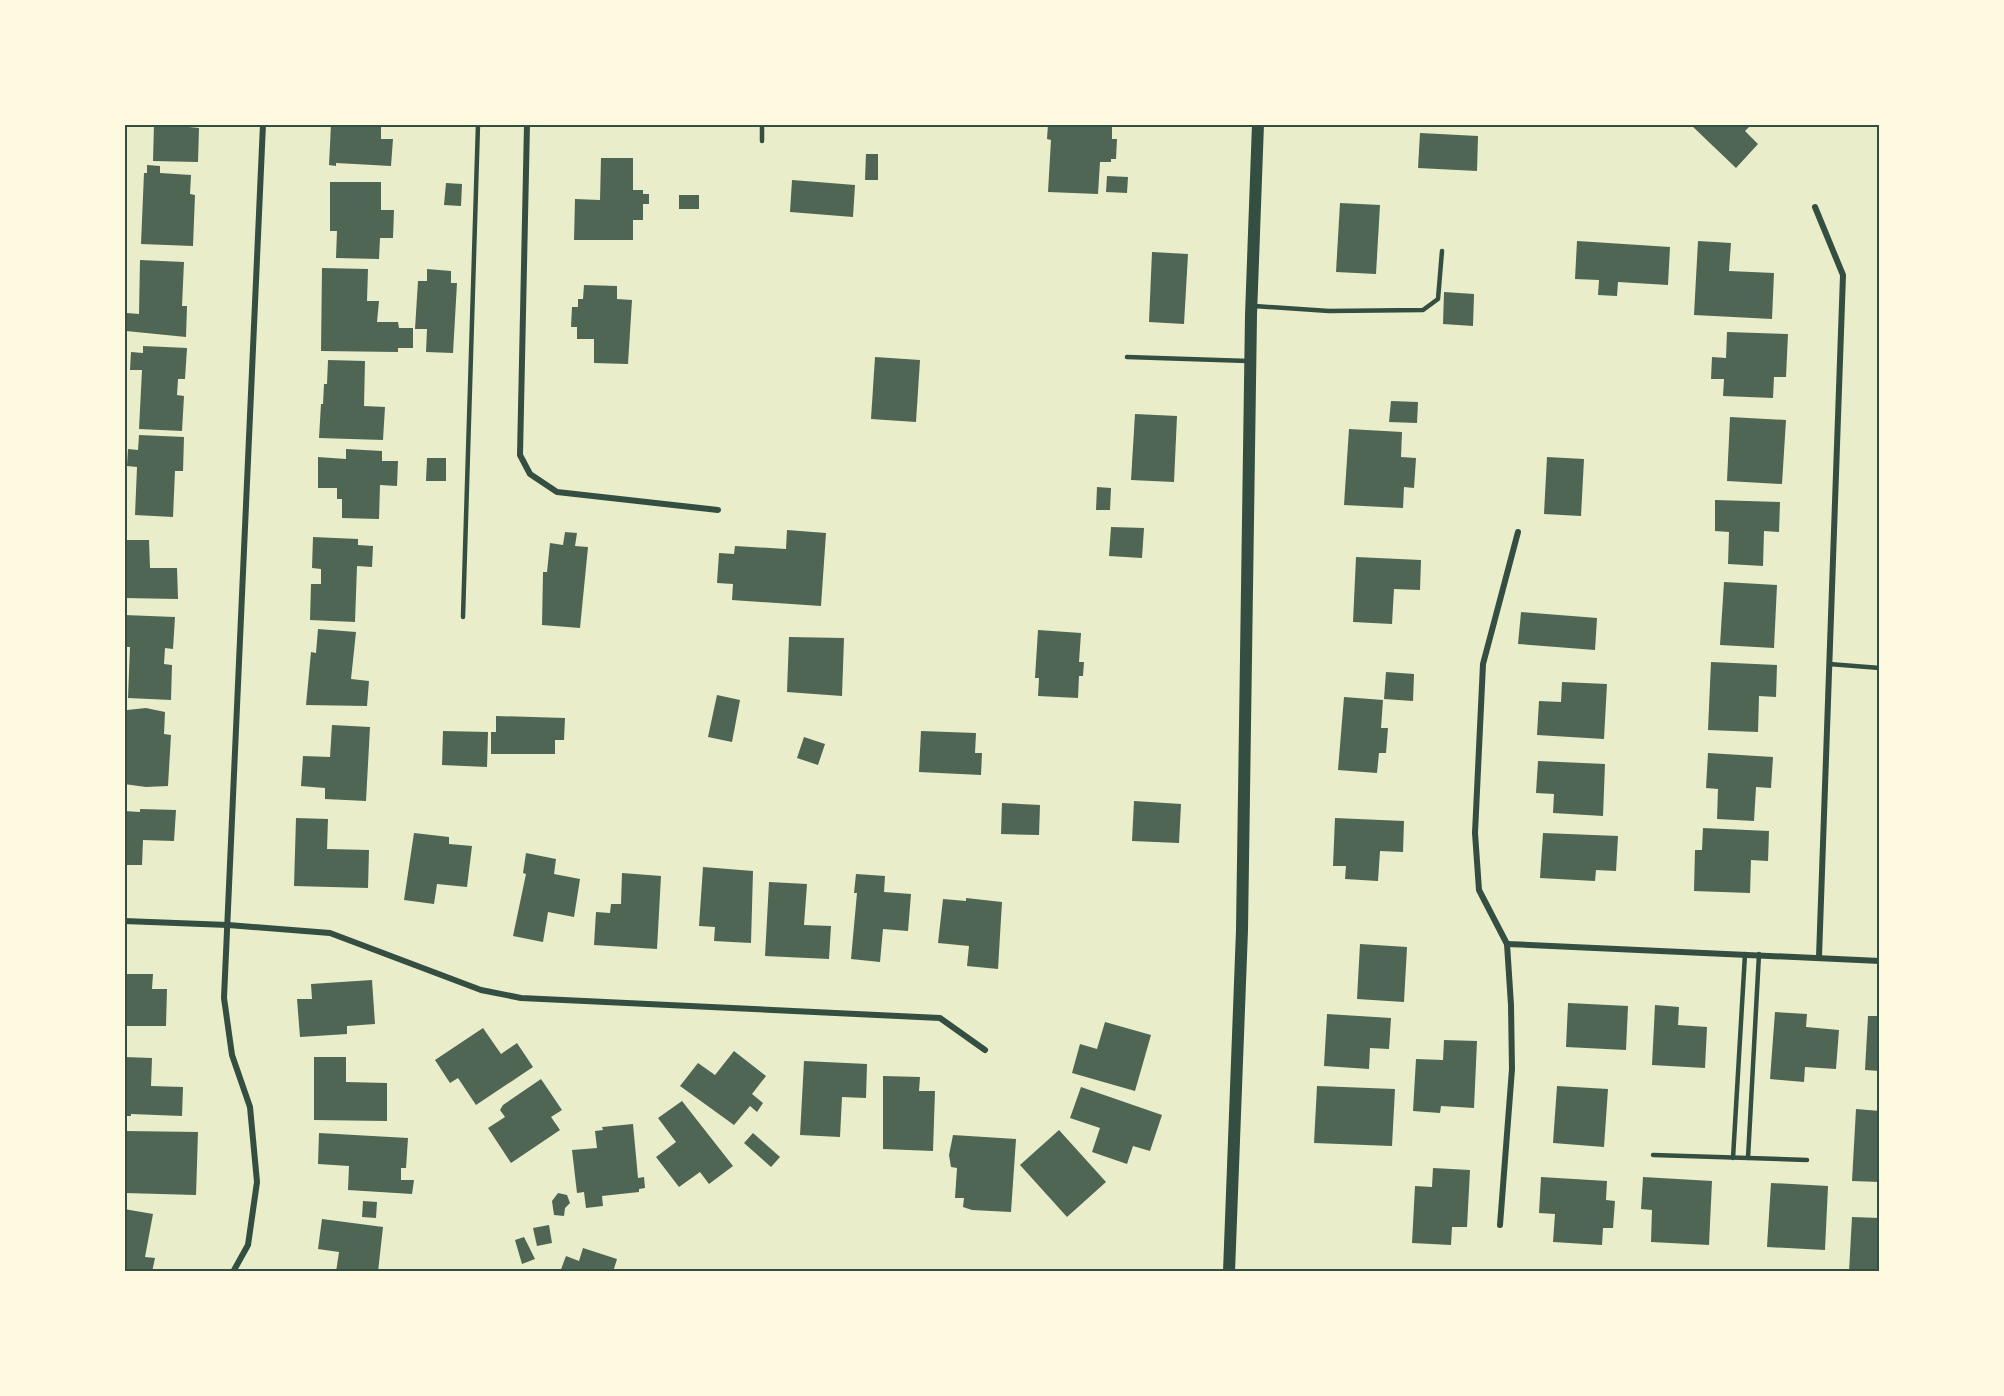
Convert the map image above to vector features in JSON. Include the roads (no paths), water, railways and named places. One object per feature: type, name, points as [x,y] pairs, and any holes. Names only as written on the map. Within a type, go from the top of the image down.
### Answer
[{"type":"main road","points":[[1228,1272],[1242,930],[1251,306],[1258,124]]},
{"type":"street","points":[[234,1272],[248,1245],[257,1182],[250,1107],[232,1055],[224,998],[263,124]]},
{"type":"street","points":[[527,124],[520,455],[530,474],[557,492],[718,510]]},
{"type":"street","points":[[1815,207],[1843,275],[1819,957]]},
{"type":"street","points":[[1500,1225],[1512,1069],[1507,944],[1479,890],[1475,833],[1483,664],[1518,532]]},
{"type":"street","points":[[124,921],[228,925],[330,933],[481,990],[521,998],[940,1018],[985,1050]]},
{"type":"street","points":[[1507,944],[1880,961]]},
{"type":"lane","points":[[463,617],[478,124]]},
{"type":"lane","points":[[762,124],[762,141]]},
{"type":"lane","points":[[1251,306],[1329,311],[1423,310],[1438,299],[1442,251]]},
{"type":"lane","points":[[1126,357],[1251,361]]},
{"type":"lane","points":[[1829,664],[1880,668]]},
{"type":"lane","points":[[1732,1158],[1745,954]]},
{"type":"lane","points":[[1748,1158],[1759,954]]},
{"type":"lane","points":[[1653,1155],[1807,1160]]}]
